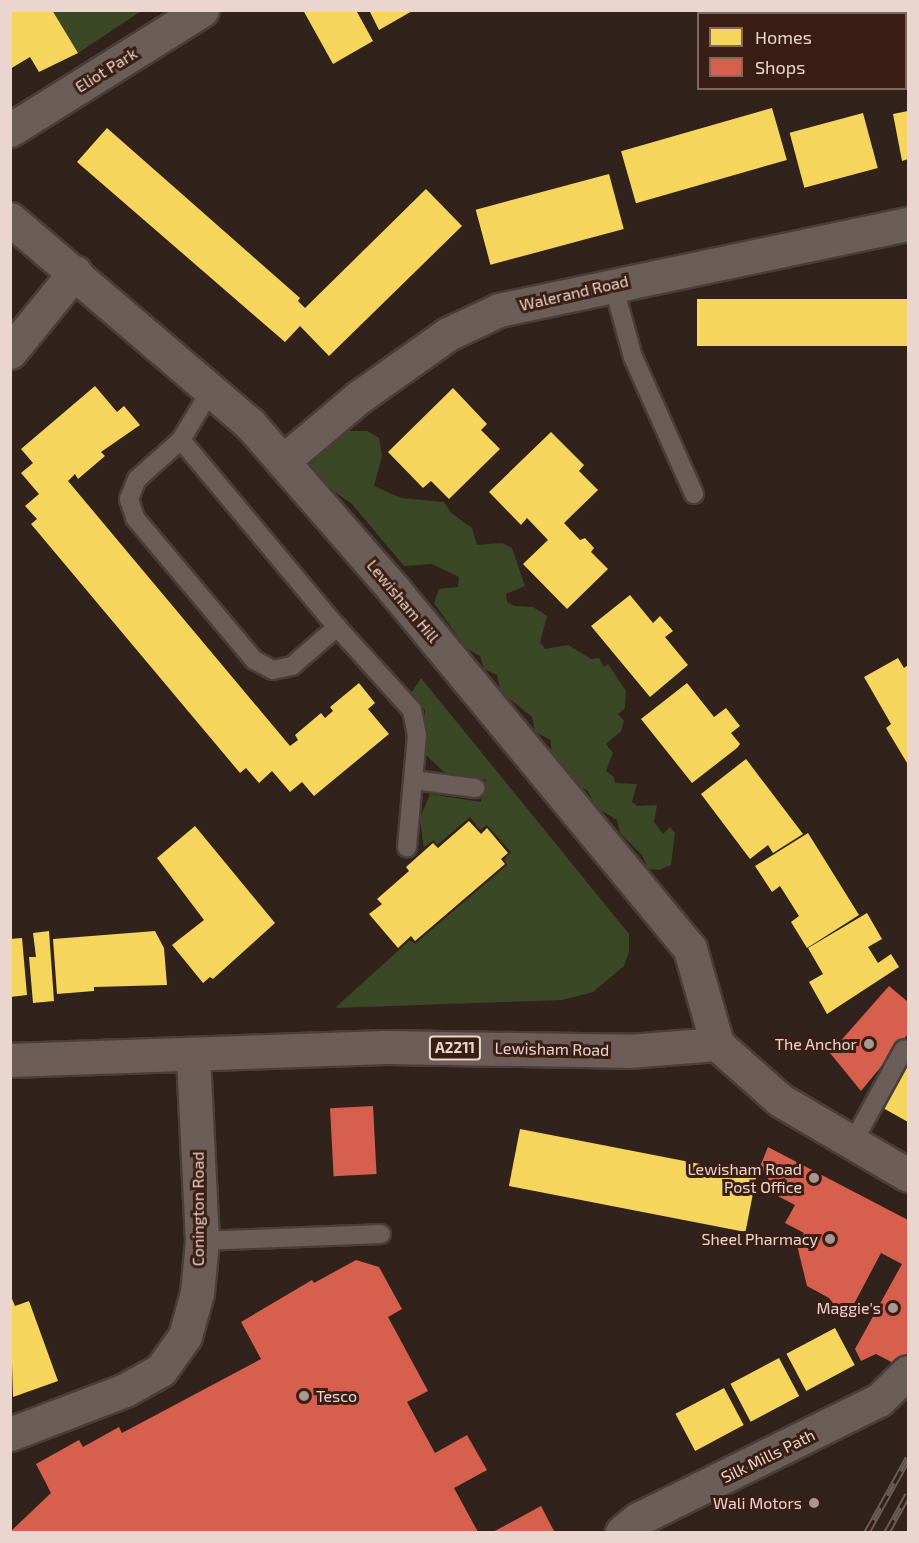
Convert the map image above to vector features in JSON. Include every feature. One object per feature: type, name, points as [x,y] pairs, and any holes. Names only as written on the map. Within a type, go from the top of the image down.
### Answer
[{"type":"main road","name":"Lewisham Road","points":[[10,1060],[385,1047],[628,1051],[717,1044]]},
{"type":"main road","points":[[717,1044],[780,1100],[852,1144],[909,1175]]},
{"type":"street","name":"Eliot Park","points":[[10,130],[202,10]]},
{"type":"street","name":"Lewisham Hill","points":[[10,219],[212,388],[283,461],[665,916],[690,949],[717,1044]]},
{"type":"street","name":"Walerand Road","points":[[283,461],[359,397],[448,334],[499,310],[613,284],[909,224]]},
{"type":"street","points":[[10,352],[75,272]]},
{"type":"street","name":"Conington Road","points":[[10,1434],[125,1390],[161,1370],[184,1336],[197,1293],[201,1241],[193,1055]]},
{"type":"street","name":"Silk Mills Path","points":[[622,1533],[638,1519],[879,1400],[909,1372]]},
{"type":"lane","points":[[613,284],[633,357],[694,494]]},
{"type":"lane","points":[[212,388],[181,440],[137,479],[129,499],[142,527],[254,660],[273,670],[292,666],[337,627]]},
{"type":"lane","points":[[181,440],[337,627],[412,710],[417,721],[407,848]]},
{"type":"lane","points":[[414,780],[475,788]]},
{"type":"lane","points":[[852,1144],[904,1049]]},
{"type":"lane","points":[[201,1241],[381,1234]]},
{"type":"green space","points":[[52,11],[141,11],[78,53]]},
{"type":"green space","points":[[345,431],[367,431],[379,438],[382,456],[374,486],[401,498],[444,502],[451,513],[472,528],[477,545],[502,543],[512,548],[525,586],[506,594],[507,602],[514,606],[533,607],[547,616],[540,642],[545,649],[568,645],[591,659],[599,658],[604,667],[608,664],[626,691],[625,708],[618,714],[624,721],[621,731],[606,744],[613,753],[606,771],[614,777],[615,783],[637,784],[632,802],[637,806],[657,805],[654,822],[663,834],[670,827],[675,833],[671,865],[659,870],[648,869],[642,855],[620,833],[617,820],[596,807],[588,791],[571,781],[562,765],[551,762],[551,740],[535,732],[532,717],[501,692],[497,675],[484,669],[480,656],[466,648],[434,603],[439,589],[458,587],[459,577],[432,564],[404,566],[352,504],[329,488],[310,465]]},
{"type":"green space","points":[[421,678],[629,934],[629,951],[624,966],[593,992],[562,1000],[335,1008],[410,940],[415,944],[507,865],[504,860],[511,852],[487,825],[480,830],[470,817],[437,845],[434,840],[424,847],[420,818],[430,794],[481,802],[486,780],[444,772],[425,754],[425,710],[412,692]]},
{"type":"building: Homes","points":[[10,10],[52,10],[78,53],[39,72],[30,57],[10,69]]},
{"type":"building: Homes","points":[[303,10],[356,10],[373,41],[333,64]]},
{"type":"building: Homes","points":[[369,10],[414,10],[379,30]]},
{"type":"building: Homes","points":[[876,10],[908,10],[908,53],[907,12]]},
{"type":"building: Homes","points":[[772,108],[787,160],[636,203],[621,151]]},
{"type":"building: Homes","points":[[908,111],[908,159],[902,161],[893,114]]},
{"type":"building: Homes","points":[[863,113],[878,168],[804,188],[790,133]]},
{"type":"building: Homes","points":[[107,128],[300,298],[298,301],[305,308],[426,189],[462,226],[329,356],[300,326],[285,342],[77,162]]},
{"type":"building: Homes","points":[[609,174],[624,229],[490,265],[476,210]]},
{"type":"building: Homes","points":[[697,299],[908,299],[908,346],[697,346]]},
{"type":"building: Homes","points":[[95,386],[117,412],[124,406],[140,425],[101,452],[105,456],[78,479],[75,474],[68,481],[290,746],[298,740],[295,735],[321,713],[325,718],[333,711],[330,707],[359,683],[375,703],[368,709],[389,734],[314,796],[302,782],[290,792],[272,771],[259,783],[246,768],[240,773],[31,524],[37,519],[25,506],[39,494],[21,473],[33,463],[21,449]]},
{"type":"building: Homes","points":[[453,388],[487,424],[481,430],[500,449],[449,499],[431,481],[423,488],[388,452]]},
{"type":"building: Homes","points":[[551,432],[584,465],[579,471],[598,490],[564,523],[580,540],[585,538],[594,548],[591,552],[608,569],[567,609],[523,564],[548,540],[527,518],[521,525],[489,492]]},
{"type":"building: Homes","points":[[630,595],[653,623],[660,616],[673,631],[665,637],[688,665],[650,697],[591,626]]},
{"type":"building: Homes","points":[[898,658],[904,668],[908,665],[907,763],[886,728],[891,724],[864,677]]},
{"type":"building: Homes","points":[[687,683],[714,717],[726,708],[740,726],[731,733],[740,744],[737,748],[692,783],[641,719]]},
{"type":"building: Homes","points":[[746,759],[803,834],[773,853],[768,845],[750,859],[701,794]]},
{"type":"building: Homes","points":[[469,821],[481,834],[487,828],[508,853],[501,859],[505,864],[415,941],[411,936],[398,948],[369,914],[382,904],[377,899],[409,871],[406,867],[433,843],[438,848]]},
{"type":"building: Homes","points":[[195,826],[275,923],[213,979],[210,977],[203,983],[172,945],[204,920],[157,858]]},
{"type":"building: Homes","points":[[808,833],[859,915],[807,948],[791,922],[799,916],[780,886],[772,892],[755,866]]},
{"type":"building: Homes","points":[[867,913],[882,939],[868,947],[878,963],[891,954],[899,967],[827,1014],[809,982],[823,974],[808,948]]},
{"type":"building: Homes","points":[[49,931],[54,1001],[33,1003],[29,957],[36,957],[33,933]]},
{"type":"building: Homes","points":[[155,931],[164,948],[167,985],[94,987],[94,991],[57,994],[53,939]]},
{"type":"building: Homes","points":[[22,938],[27,995],[10,997],[10,939]]},
{"type":"building: Homes","points":[[908,1061],[908,1122],[883,1108]]},
{"type":"building: Homes","points":[[520,1129],[757,1175],[746,1232],[509,1186]]},
{"type":"building: Homes","points":[[10,1294],[15,1306],[29,1301],[58,1381],[13,1397]]},
{"type":"building: Homes","points":[[835,1328],[855,1365],[806,1391],[786,1354]]},
{"type":"building: Homes","points":[[779,1358],[799,1396],[751,1422],[730,1384]]},
{"type":"building: Homes","points":[[724,1388],[744,1425],[695,1451],[675,1414]]},
{"type":"building: Shops","name":"The Anchor","points":[[889,986],[908,1002],[908,1034],[861,1091],[830,1053]]},
{"type":"building: Shops","points":[[373,1106],[377,1174],[334,1176],[330,1108]]},
{"type":"building: Shops","points":[[768,1147],[908,1220],[908,1358],[903,1368],[876,1354],[861,1361],[855,1349],[902,1264],[881,1253],[846,1319],[835,1313],[836,1307],[829,1298],[807,1286],[797,1245],[804,1233],[785,1223],[795,1205],[770,1192],[772,1187],[766,1184],[770,1174],[759,1169]]},
{"type":"building: Shops","name":"Tesco","points":[[356,1260],[379,1267],[402,1309],[388,1317],[428,1391],[407,1402],[435,1453],[467,1435],[487,1470],[454,1488],[478,1532],[10,1532],[51,1493],[36,1464],[79,1440],[83,1447],[119,1427],[122,1433],[261,1359],[241,1322],[312,1280],[314,1283]]},
{"type":"building: Shops","points":[[541,1506],[554,1531],[493,1532]]},
{"type":"railway","points":[[867,1532],[908,1458]]},
{"type":"railway","points":[[887,1532],[908,1494]]},
{"type":"place","name":"The Anchor","points":[[869,1044]]},
{"type":"place","name":"Lewisham Road Post Office","points":[[814,1178]]},
{"type":"place","name":"Sheel Pharmacy","points":[[830,1239]]},
{"type":"place","name":"Maggie's","points":[[893,1308]]},
{"type":"place","name":"Tesco","points":[[304,1396]]},
{"type":"place","name":"Wali Motors","points":[[814,1503]]}]
